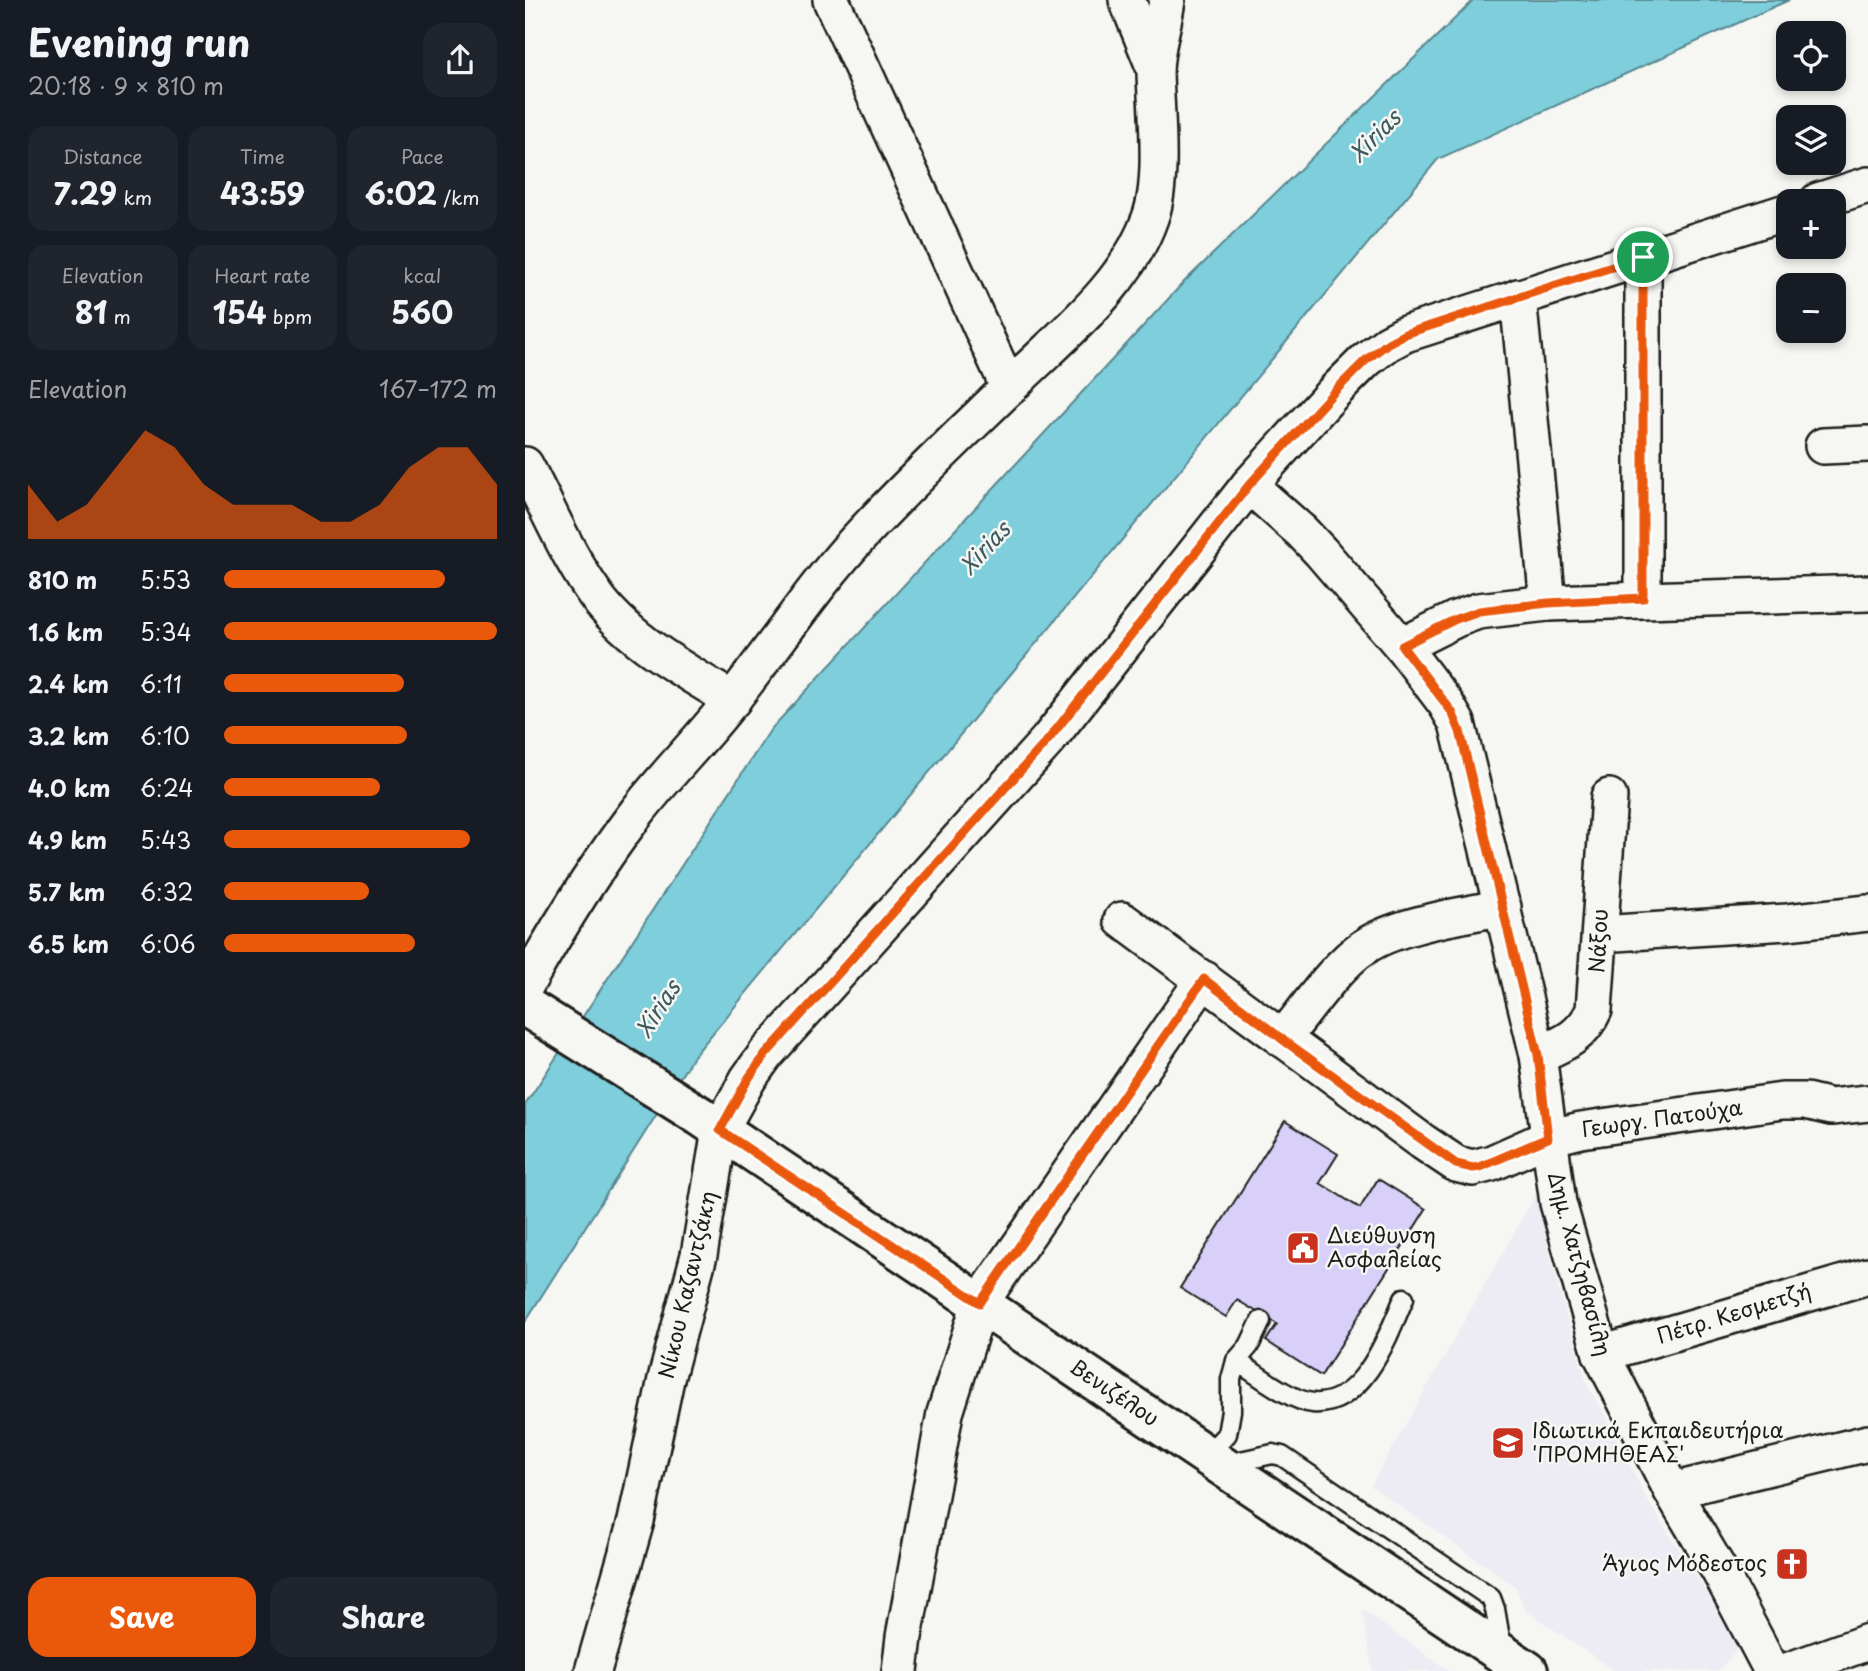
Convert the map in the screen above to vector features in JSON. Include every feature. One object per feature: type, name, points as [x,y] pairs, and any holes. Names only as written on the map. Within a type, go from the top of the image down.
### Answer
[{"type":"main road","name":"Βενιζέλου","points":[[536,1013],[710,1123],[1515,1662]]},
{"type":"street","points":[[831,0],[1009,388]]},
{"type":"street","points":[[1127,0],[1155,69]]},
{"type":"street","points":[[525,986],[561,922],[638,812],[733,700],[775,641],[854,542],[899,494],[1107,289],[1151,217],[1155,193],[1158,114],[1155,69],[1167,0]]},
{"type":"street","points":[[1846,192],[1868,185]]},
{"type":"street","name":"Νίκου Καζαντζάκη","points":[[593,1671],[636,1521],[666,1379],[699,1255],[710,1123],[766,1054],[1048,740],[1249,485],[1366,360],[1405,334],[1776,215]]},
{"type":"street","points":[[1643,257],[1643,598]]},
{"type":"street","points":[[1518,297],[1548,603]]},
{"type":"street","points":[[1823,446],[1868,444]]},
{"type":"street","points":[[525,465],[583,575],[601,602],[628,628],[679,667],[733,700]]},
{"type":"street","name":"Δημ. Χατζηβασίλη","points":[[1249,485],[1303,532],[1402,646],[1457,723],[1538,1055],[1558,1203],[1601,1354],[1672,1491],[1720,1572],[1772,1671]]},
{"type":"street","points":[[1402,646],[1456,619],[1479,611],[1548,603],[1868,593]]},
{"type":"street","name":"Νάξου","points":[[1538,1055],[1573,1038],[1590,1019],[1596,1003],[1609,797]]},
{"type":"street","points":[[1282,1039],[1348,960],[1365,946],[1402,930],[1503,907]]},
{"type":"street","points":[[1600,934],[1787,922],[1868,913]]},
{"type":"street","name":"Γεωργ. Πατούχα","points":[[1122,920],[1456,1164],[1480,1167],[1548,1138],[1593,1127],[1782,1101],[1806,1101],[1831,1107],[1868,1102]]},
{"type":"street","points":[[900,1671],[945,1413],[980,1303],[1204,979]]},
{"type":"street","name":"Πέτρ. Κεσμετζή","points":[[1601,1354],[1868,1276]]},
{"type":"street","points":[[1672,1491],[1868,1443]]},
{"type":"street","points":[[1787,1671],[1868,1642]]},
{"type":"lane","points":[[1237,1361],[1296,1398],[1314,1403],[1336,1398],[1357,1385],[1378,1359],[1404,1298]]},
{"type":"lane","points":[[1215,1460],[1227,1434],[1231,1411],[1231,1379],[1237,1361],[1249,1346],[1261,1321]]},
{"type":"shaded area","name":"Ιδιωτικά Εκπαιδευτήρια 'ΠΡΟΜΗΘΕΑΣ'","points":[[1539,1189],[1547,1242],[1587,1385],[1609,1422],[1646,1498],[1737,1641],[1739,1648],[1718,1671],[1615,1671],[1525,1610],[1516,1587],[1371,1486]]},
{"type":"shaded area","points":[[1362,1610],[1449,1671],[1373,1671]]},
{"type":"water","name":"Xirias","points":[[1474,0],[1789,0],[1438,159],[693,1057],[525,1322],[525,1105],[771,729],[1183,283]]},
{"type":"building","name":"Διεύθυνση Ασφαλείας","points":[[1285,1121],[1338,1154],[1320,1183],[1360,1208],[1378,1179],[1426,1209],[1321,1376],[1266,1341],[1277,1324],[1237,1300],[1226,1317],[1180,1288]]},
{"type":"place","name":"Διεύθυνση Ασφαλείας","points":[[1303,1248]]},
{"type":"place","name":"Ιδιωτικά Εκπαιδευτήρια 'ΠΡΟΜΗΘΕΑΣ'","points":[[1508,1443]]},
{"type":"place","name":"Άγιος Μόδεστος","points":[[1792,1564]]},
{"type":"route","points":[[1643,257],[1643,598],[1548,603],[1479,611],[1456,619],[1402,646],[1452,712],[1465,747],[1538,1055],[1548,1138],[1480,1167],[1456,1164],[1282,1039],[1204,979],[980,1303],[720,1130],[748,1079],[766,1054],[1048,740],[1249,485],[1366,360],[1405,334],[1643,257]]}]
